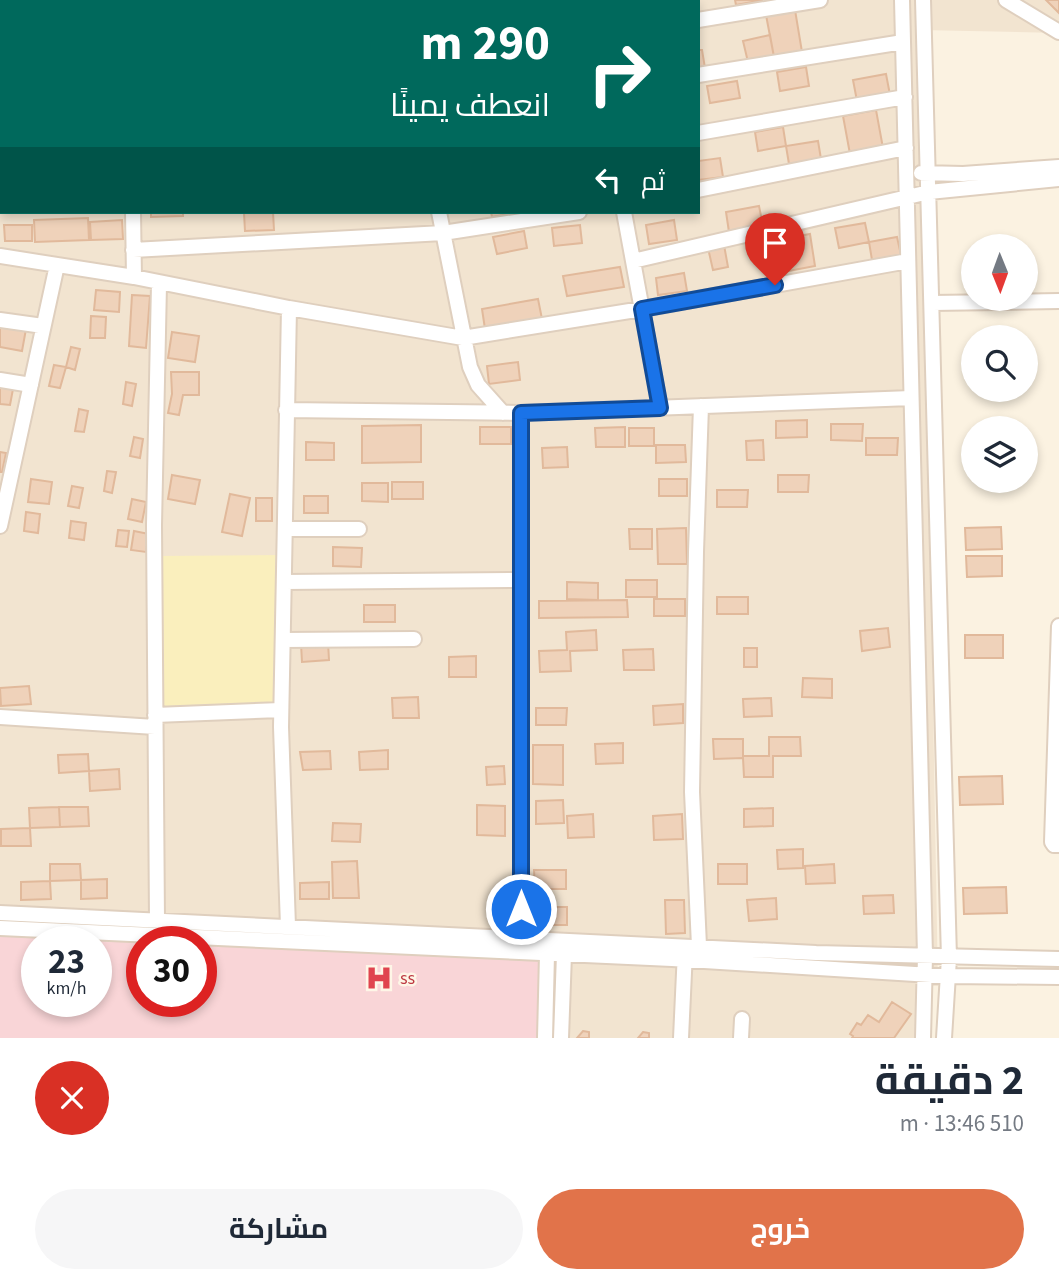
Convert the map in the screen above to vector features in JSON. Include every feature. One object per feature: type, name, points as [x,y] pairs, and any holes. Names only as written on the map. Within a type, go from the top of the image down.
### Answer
[{"type":"street","points":[[700,20],[821,0]]},
{"type":"street","points":[[902,0],[925,956],[923,1038]]},
{"type":"street","points":[[923,0],[949,958],[944,1038]]},
{"type":"street","points":[[1006,0],[1059,32]]},
{"type":"street","points":[[700,75],[903,43]]},
{"type":"street","points":[[700,133],[905,97]]},
{"type":"street","points":[[700,190],[906,148]]},
{"type":"street","points":[[907,173],[963,174],[1059,167]]},
{"type":"street","points":[[633,261],[929,192],[1059,179]]},
{"type":"street","points":[[133,214],[134,277]]},
{"type":"street","points":[[439,214],[470,367],[478,385],[503,412]]},
{"type":"street","points":[[134,250],[443,233],[566,214]]},
{"type":"street","points":[[624,214],[660,408]]},
{"type":"street","points":[[0,256],[134,277],[159,284],[463,338],[908,261]]},
{"type":"street","points":[[0,526],[4,493],[57,265]]},
{"type":"street","points":[[157,920],[154,525],[159,284]]},
{"type":"street","points":[[932,303],[1059,302]]},
{"type":"street","points":[[288,926],[281,710],[289,308]]},
{"type":"street","points":[[0,320],[43,326]]},
{"type":"street","points":[[0,380],[31,385]]},
{"type":"street","points":[[286,410],[521,413],[911,398]]},
{"type":"street","points":[[681,1038],[689,951],[695,552],[701,406]]},
{"type":"street","points":[[521,413],[521,952]]},
{"type":"street","points":[[285,529],[359,529]]},
{"type":"street","points":[[284,582],[520,580]]},
{"type":"street","points":[[1059,626],[1052,842],[1059,845]]},
{"type":"street","points":[[283,640],[414,639]]},
{"type":"street","points":[[0,717],[155,721],[281,710]]},
{"type":"street","points":[[0,913],[521,937],[947,976],[1059,977]]},
{"type":"street","points":[[0,928],[547,954],[689,951],[1059,959]]},
{"type":"street","points":[[545,1038],[547,954]]},
{"type":"street","points":[[561,1038],[564,954]]},
{"type":"street","points":[[741,1038],[742,1019]]},
{"type":"shaded area","points":[[700,0],[1059,0],[1059,33],[921,30],[938,986],[922,986],[921,1038],[564,1038],[565,985],[480,984],[217,944],[217,926],[126,926],[126,942],[112,942],[112,926],[21,926],[21,945],[0,950],[0,214],[700,214]]},
{"type":"shaded area","name":"ss","points":[[0,918],[126,926],[126,1017],[217,1017],[217,932],[564,954],[541,1038],[0,1038]]},
{"type":"sand","points":[[281,555],[281,710],[155,715],[156,556]]},
{"type":"building","points":[[735,0],[763,0],[736,5]]},
{"type":"building","points":[[1046,0],[1059,0],[1059,13]]},
{"type":"building","points":[[795,10],[802,52],[774,57],[766,15]]},
{"type":"building","points":[[770,35],[774,57],[748,62],[743,41]]},
{"type":"building","points":[[700,50],[702,50],[705,68],[700,69]]},
{"type":"building","points":[[806,67],[809,86],[780,91],[777,72]]},
{"type":"building","points":[[886,74],[890,95],[857,101],[853,80]]},
{"type":"building","points":[[737,81],[740,98],[710,103],[707,86]]},
{"type":"building","points":[[876,110],[883,148],[850,154],[843,116]]},
{"type":"building","points":[[783,127],[786,146],[758,151],[755,132]]},
{"type":"building","points":[[818,141],[821,159],[789,164],[786,146]]},
{"type":"building","points":[[720,158],[723,177],[700,180],[700,161]]},
{"type":"building","points":[[759,206],[763,226],[729,232],[726,212]]},
{"type":"building","points":[[151,214],[183,214],[183,216],[151,217]]},
{"type":"building","points":[[244,214],[273,214],[274,230],[245,231]]},
{"type":"building","points":[[88,218],[89,240],[35,242],[34,220]]},
{"type":"building","points":[[122,220],[123,239],[91,240],[90,222]]},
{"type":"building","points":[[674,220],[677,240],[649,244],[646,225]]},
{"type":"building","points":[[865,223],[869,242],[839,248],[835,228]]},
{"type":"building","points":[[4,225],[32,225],[32,241],[5,241]]},
{"type":"building","points":[[580,225],[582,243],[554,246],[552,228]]},
{"type":"building","points":[[524,231],[527,248],[497,254],[493,237]]},
{"type":"building","points":[[810,234],[815,266],[783,272],[777,240]]},
{"type":"building","points":[[897,237],[901,255],[872,260],[869,242]]},
{"type":"building","points":[[724,245],[728,267],[713,270],[708,248]]},
{"type":"building","points":[[620,267],[624,287],[567,296],[563,276]]},
{"type":"building","points":[[684,273],[687,291],[658,295],[656,278]]},
{"type":"building","points":[[96,290],[120,292],[119,312],[94,310]]},
{"type":"building","points":[[132,295],[150,296],[146,348],[129,346]]},
{"type":"building","points":[[538,299],[542,319],[485,329],[482,309]]},
{"type":"building","points":[[91,316],[106,317],[105,338],[90,338]]},
{"type":"building","points":[[0,324],[26,329],[22,351],[0,347]]},
{"type":"building","points":[[172,332],[199,336],[195,362],[168,358]]},
{"type":"building","points":[[71,347],[80,349],[75,370],[66,367]]},
{"type":"building","points":[[518,362],[520,380],[489,384],[487,366]]},
{"type":"building","points":[[54,365],[66,367],[60,388],[49,386]]},
{"type":"building","points":[[171,372],[199,372],[199,395],[183,395],[179,415],[168,413],[172,394]]},
{"type":"building","points":[[126,382],[136,384],[132,406],[123,404]]},
{"type":"building","points":[[0,387],[13,389],[10,405],[0,404]]},
{"type":"building","points":[[79,409],[88,411],[84,432],[75,431]]},
{"type":"building","points":[[807,420],[807,437],[776,438],[776,421]]},
{"type":"building","points":[[831,424],[863,424],[862,441],[831,440]]},
{"type":"building","points":[[421,425],[421,462],[362,463],[362,426]]},
{"type":"building","points":[[480,427],[511,427],[511,444],[480,444]]},
{"type":"building","points":[[625,427],[625,447],[596,447],[595,428]]},
{"type":"building","points":[[629,428],[654,428],[654,446],[629,446]]},
{"type":"building","points":[[134,437],[143,439],[140,458],[130,456]]},
{"type":"building","points":[[866,438],[898,438],[897,455],[866,455]]},
{"type":"building","points":[[763,440],[764,460],[747,460],[746,441]]},
{"type":"building","points":[[306,442],[334,443],[334,460],[306,460]]},
{"type":"building","points":[[656,445],[685,445],[686,462],[656,463]]},
{"type":"building","points":[[567,447],[568,467],[543,468],[542,448]]},
{"type":"building","points":[[0,452],[6,453],[2,472],[0,472]]},
{"type":"building","points":[[107,471],[116,472],[112,493],[104,491]]},
{"type":"building","points":[[172,475],[200,480],[195,504],[168,499]]},
{"type":"building","points":[[778,475],[809,475],[808,492],[778,492]]},
{"type":"building","points":[[31,479],[52,482],[49,504],[28,502]]},
{"type":"building","points":[[659,479],[687,479],[687,496],[659,496]]},
{"type":"building","points":[[392,482],[423,482],[423,499],[392,499]]},
{"type":"building","points":[[362,483],[388,483],[388,502],[362,501]]},
{"type":"building","points":[[72,486],[83,488],[79,508],[68,506]]},
{"type":"building","points":[[717,490],[748,490],[747,507],[717,507]]},
{"type":"building","points":[[230,494],[250,498],[242,536],[222,532]]},
{"type":"building","points":[[304,496],[328,496],[328,513],[304,513]]},
{"type":"building","points":[[256,498],[272,498],[272,521],[256,521]]},
{"type":"building","points":[[132,499],[146,502],[142,522],[128,519]]},
{"type":"building","points":[[26,512],[40,514],[38,533],[24,531]]},
{"type":"building","points":[[71,521],[86,523],[84,540],[69,538]]},
{"type":"building","points":[[1001,527],[1002,549],[966,550],[965,528]]},
{"type":"building","points":[[686,528],[687,564],[658,564],[657,529]]},
{"type":"building","points":[[629,529],[652,529],[652,549],[630,549]]},
{"type":"building","points":[[118,530],[129,531],[127,547],[116,546]]},
{"type":"building","points":[[134,531],[149,534],[146,552],[131,550]]},
{"type":"building","points":[[333,547],[362,548],[361,567],[333,566]]},
{"type":"building","points":[[966,556],[1002,556],[1002,576],[967,577]]},
{"type":"building","points":[[626,580],[657,580],[657,597],[626,597]]},
{"type":"building","points":[[567,582],[598,583],[598,600],[567,599]]},
{"type":"building","points":[[717,597],[748,597],[748,614],[717,614]]},
{"type":"building","points":[[654,599],[685,599],[685,616],[654,616]]},
{"type":"building","points":[[627,600],[628,617],[539,618],[539,601]]},
{"type":"building","points":[[364,605],[395,605],[395,622],[364,622]]},
{"type":"building","points":[[888,628],[890,647],[862,651],[860,631]]},
{"type":"building","points":[[596,630],[597,650],[570,651],[571,671],[540,672],[539,651],[567,650],[566,632]]},
{"type":"building","points":[[965,635],[1003,635],[1003,658],[965,658]]},
{"type":"building","points":[[328,642],[329,660],[302,662],[301,644]]},
{"type":"building","points":[[744,648],[757,648],[757,667],[744,667]]},
{"type":"building","points":[[653,649],[654,670],[624,670],[623,650]]},
{"type":"building","points":[[476,656],[476,677],[449,677],[449,657]]},
{"type":"building","points":[[803,678],[832,679],[832,698],[802,697]]},
{"type":"building","points":[[29,686],[31,704],[1,706],[0,688]]},
{"type":"building","points":[[418,697],[419,718],[393,718],[392,698]]},
{"type":"building","points":[[771,698],[772,716],[744,717],[743,699]]},
{"type":"building","points":[[683,704],[683,723],[654,725],[653,706]]},
{"type":"building","points":[[536,708],[567,708],[566,725],[536,725]]},
{"type":"building","points":[[769,737],[800,737],[801,756],[773,756],[773,777],[744,777],[743,758],[714,759],[713,739],[743,739],[743,756],[769,756]]},
{"type":"building","points":[[623,743],[623,763],[596,764],[595,744]]},
{"type":"building","points":[[533,745],[563,745],[563,785],[533,784]]},
{"type":"building","points":[[388,750],[388,769],[360,770],[359,752]]},
{"type":"building","points":[[330,751],[331,769],[303,770],[300,752]]},
{"type":"building","points":[[88,754],[89,771],[59,773],[58,755]]},
{"type":"building","points":[[504,766],[505,784],[487,785],[486,767]]},
{"type":"building","points":[[119,769],[120,789],[90,791],[89,771]]},
{"type":"building","points":[[1002,776],[1003,804],[960,805],[959,777]]},
{"type":"building","points":[[563,800],[564,823],[536,824],[536,801]]},
{"type":"building","points":[[477,805],[505,806],[505,836],[477,835]]},
{"type":"building","points":[[59,807],[88,807],[89,826],[60,827]]},
{"type":"building","points":[[59,807],[60,827],[30,828],[29,808]]},
{"type":"building","points":[[773,808],[773,826],[744,827],[744,809]]},
{"type":"building","points":[[593,814],[594,837],[568,838],[567,816]]},
{"type":"building","points":[[682,814],[683,839],[654,840],[653,816]]},
{"type":"building","points":[[333,823],[361,824],[360,842],[332,841]]},
{"type":"building","points":[[30,828],[31,846],[1,846],[1,829]]},
{"type":"building","points":[[803,849],[803,868],[778,869],[777,850]]},
{"type":"building","points":[[357,861],[359,898],[333,898],[332,862]]},
{"type":"building","points":[[50,864],[80,864],[81,880],[50,881]]},
{"type":"building","points":[[718,864],[747,864],[747,884],[718,884]]},
{"type":"building","points":[[834,864],[835,883],[806,884],[805,866]]},
{"type":"building","points":[[534,870],[566,870],[566,889],[535,889]]},
{"type":"building","points":[[107,879],[107,898],[81,899],[81,880]]},
{"type":"building","points":[[50,881],[51,899],[21,900],[21,882]]},
{"type":"building","points":[[329,882],[329,899],[300,899],[300,883]]},
{"type":"building","points":[[1006,887],[1007,913],[964,914],[963,888]]},
{"type":"building","points":[[893,895],[894,913],[864,914],[863,896]]},
{"type":"building","points":[[776,898],[777,919],[749,921],[747,900]]},
{"type":"building","points":[[665,900],[684,900],[685,933],[666,934]]},
{"type":"building","points":[[552,907],[567,907],[567,925],[552,925]]},
{"type":"building","points":[[892,1002],[911,1014],[894,1038],[852,1038],[850,1034],[857,1023],[861,1025],[868,1015],[879,1022]]},
{"type":"building","points":[[583,1031],[589,1032],[589,1038],[577,1038]]},
{"type":"building","points":[[643,1032],[649,1033],[649,1038],[638,1038]]},
{"type":"place","name":"ss","points":[[379,978]]},
{"type":"route","points":[[521,909],[521,413],[660,408],[642,309],[775,285]]}]
